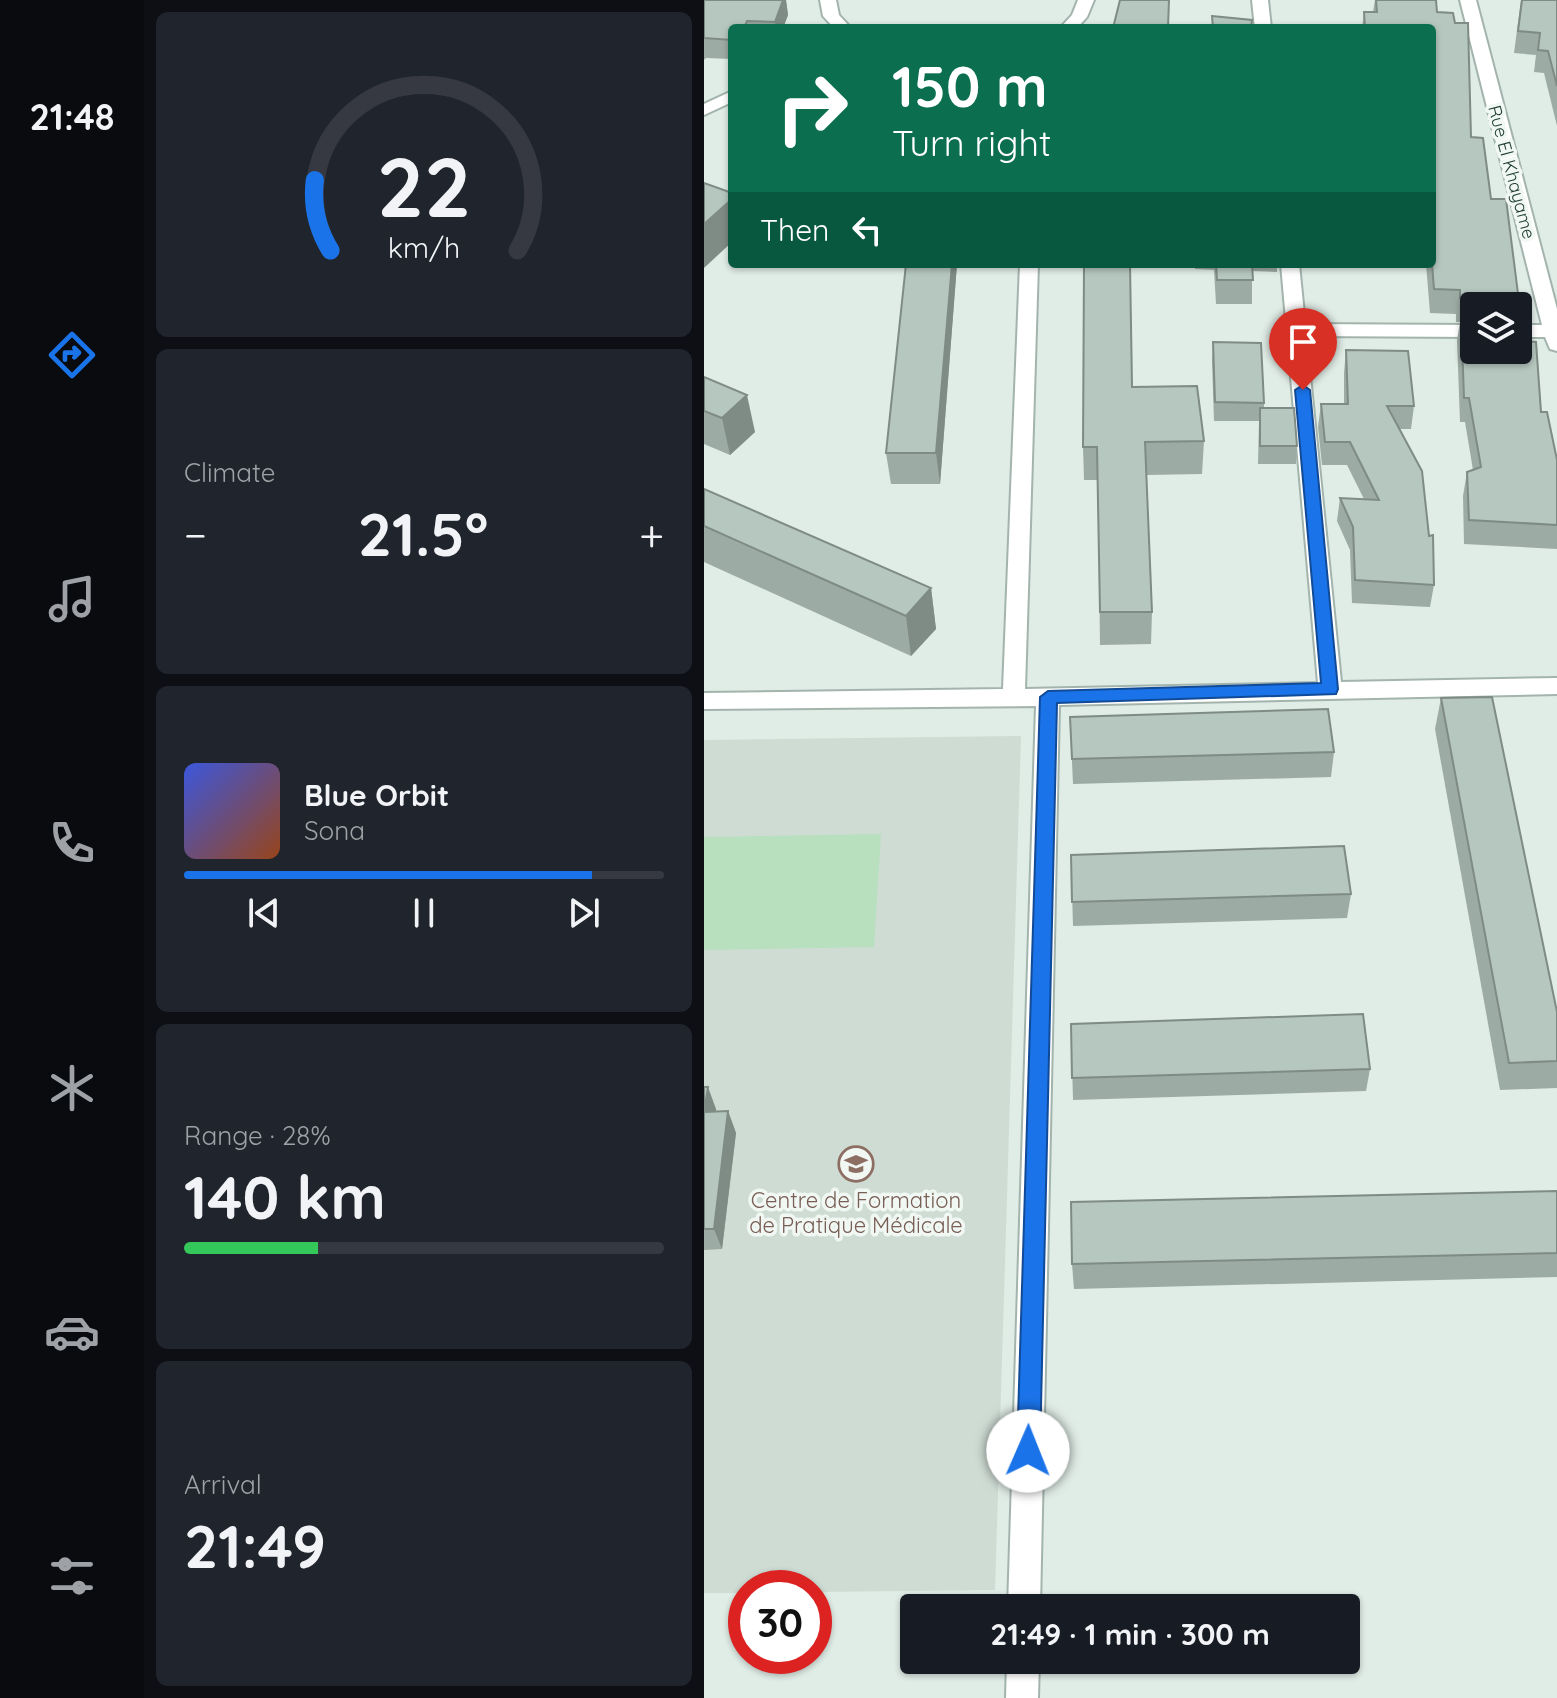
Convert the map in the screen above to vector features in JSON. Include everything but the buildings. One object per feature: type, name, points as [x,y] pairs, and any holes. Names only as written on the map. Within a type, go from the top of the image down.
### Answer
[{"type":"street","points":[[828,0],[831,16],[839,24]]},
{"type":"street","points":[[1072,24],[1079,17],[1086,0]]},
{"type":"street","points":[[1260,0],[1263,24]]},
{"type":"street","name":"Rue El Khayame","points":[[1468,0],[1556,335]]},
{"type":"street","points":[[704,110],[728,98]]},
{"type":"street","points":[[1014,697],[1029,268]]},
{"type":"street","points":[[1290,268],[1330,689]]},
{"type":"street","points":[[1297,330],[1460,331]]},
{"type":"street","points":[[1532,332],[1556,335]]},
{"type":"street","points":[[704,701],[1557,686]]},
{"type":"street","points":[[1024,1594],[1048,697]]},
{"type":"street","points":[[1022,1698],[1023,1674]]},
{"type":"shaded area","name":"Centre de Formation de Pratique Médicale","points":[[1021,736],[995,1590],[832,1592],[832,1570],[728,1570],[728,1593],[704,1593],[704,740]]},
{"type":"green space","points":[[881,834],[874,947],[704,950],[704,837]]},
{"type":"place","name":"Centre de Formation de Pratique Médicale","points":[[856,1164]]},
{"type":"route","points":[[1028,1451],[1048,697],[1330,689],[1303,390]]}]
